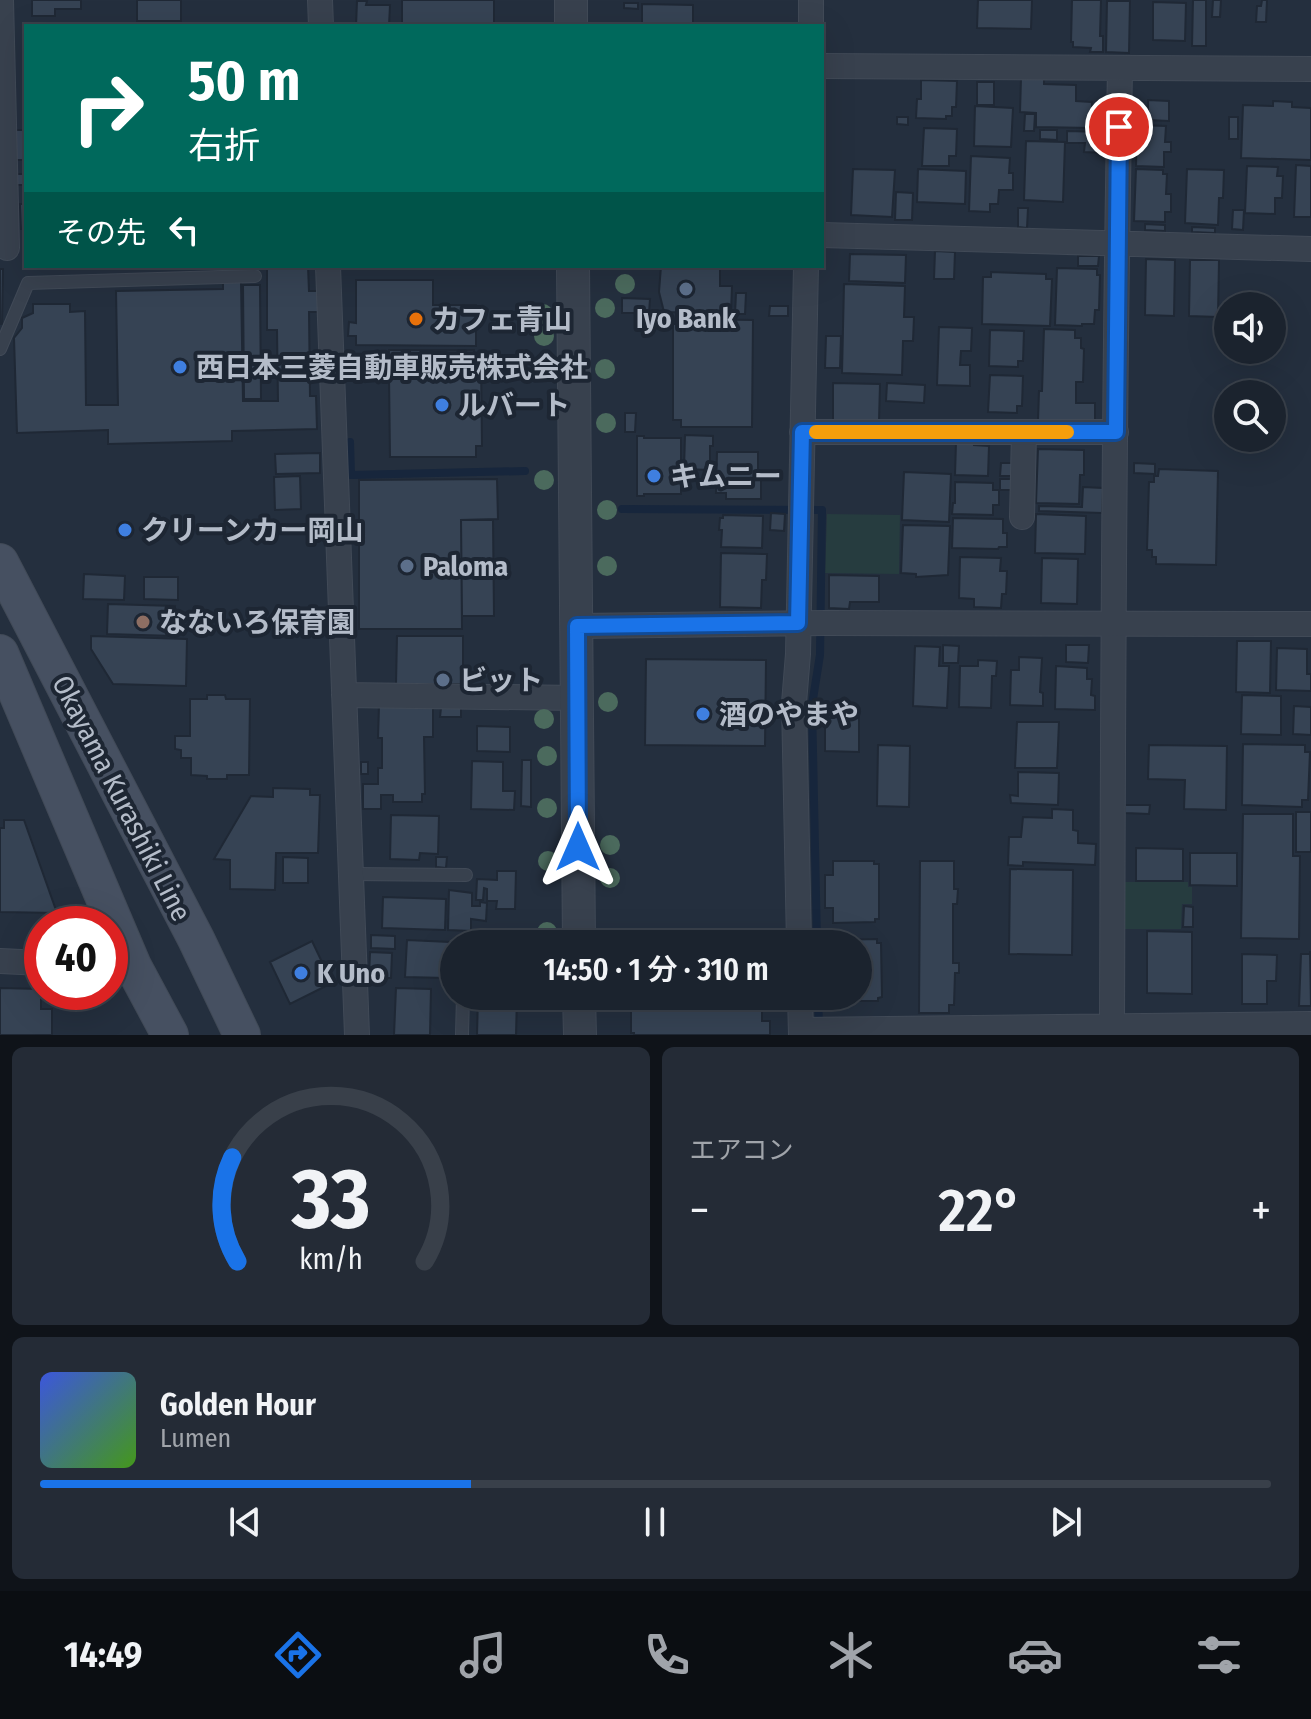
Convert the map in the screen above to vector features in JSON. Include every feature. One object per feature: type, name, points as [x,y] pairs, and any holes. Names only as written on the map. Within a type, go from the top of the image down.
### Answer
[{"type":"main road","name":"Okayama Kurashiki Line","points":[[0,562],[196,939],[242,1035]]},
{"type":"main road","name":"Okayama Kurashiki Line","points":[[2,663],[98,906]]},
{"type":"main road","name":"Okayama Kurashiki Line","points":[[128,975],[170,1035]]},
{"type":"street","points":[[1,0],[2,108],[11,248]]},
{"type":"street","points":[[320,0],[321,24]]},
{"type":"street","points":[[571,0],[571,24]]},
{"type":"street","points":[[811,0],[811,24]]},
{"type":"street","points":[[824,66],[1311,69]]},
{"type":"street","points":[[1112,1026],[1116,244],[1120,69]]},
{"type":"street","points":[[824,235],[1311,249]]},
{"type":"street","points":[[328,268],[357,1035]]},
{"type":"street","points":[[573,268],[579,930]]},
{"type":"street","points":[[799,930],[794,703],[798,654],[812,623],[801,509],[806,268]]},
{"type":"street","points":[[802,432],[1116,432]]},
{"type":"street","points":[[1022,517],[1024,432]]},
{"type":"street","points":[[577,626],[1311,624]]},
{"type":"street","points":[[344,695],[577,698]]},
{"type":"street","points":[[0,961],[24,962]]},
{"type":"street","points":[[579,1010],[580,1035]]},
{"type":"street","points":[[804,1010],[810,1031],[1311,1024]]},
{"type":"lane","points":[[0,349],[28,283],[255,276]]},
{"type":"lane","points":[[350,874],[466,875]]},
{"type":"lane","points":[[462,1035],[463,1010]]},
{"type":"green space","points":[[827,514],[900,515],[899,574],[825,573]]},
{"type":"green space","points":[[1125,882],[1188,882],[1188,887],[1192,887],[1192,904],[1182,904],[1181,929],[1125,929]]},
{"type":"building","points":[[32,0],[81,0],[81,9],[55,9],[55,16],[32,16]]},
{"type":"building","points":[[137,0],[181,0],[181,21],[137,21]]},
{"type":"building","points":[[402,0],[494,0],[494,24],[402,24]]},
{"type":"building","points":[[978,0],[1032,0],[1031,29],[977,28]]},
{"type":"building","points":[[1072,0],[1101,0],[1103,52],[1073,47]]},
{"type":"building","points":[[1193,0],[1206,0],[1206,46],[1192,46]]},
{"type":"building","points":[[1213,0],[1221,0],[1220,17],[1212,17]]},
{"type":"building","points":[[1262,0],[1267,0],[1266,22],[1256,22],[1257,6],[1261,6]]},
{"type":"building","points":[[357,1],[367,1],[366,5],[390,5],[389,24],[356,24]]},
{"type":"building","points":[[1107,1],[1130,1],[1129,53],[1106,52]]},
{"type":"building","points":[[1153,2],[1186,3],[1185,41],[1153,40]]},
{"type":"building","points":[[624,3],[638,3],[638,9],[624,8]]},
{"type":"building","points":[[642,4],[693,5],[693,24],[642,24]]},
{"type":"building","points":[[1021,78],[1044,79],[1044,84],[1076,85],[1076,101],[1092,102],[1092,128],[1036,127],[1036,113],[1020,112]]},
{"type":"building","points":[[921,80],[957,81],[956,107],[952,107],[952,116],[946,116],[946,119],[916,118],[917,99],[921,99]]},
{"type":"building","points":[[977,82],[994,82],[994,105],[977,105]]},
{"type":"building","points":[[1148,100],[1169,101],[1169,121],[1148,120]]},
{"type":"building","points":[[1097,101],[1105,101],[1105,123],[1097,123]]},
{"type":"building","points":[[1273,101],[1292,102],[1292,107],[1311,108],[1311,160],[1241,158],[1243,105],[1273,106]]},
{"type":"building","points":[[975,106],[1013,108],[1011,147],[974,146]]},
{"type":"building","points":[[1025,114],[1035,114],[1034,131],[1024,131]]},
{"type":"building","points":[[897,117],[908,117],[908,125],[897,124]]},
{"type":"building","points":[[1229,117],[1238,117],[1238,139],[1229,139]]},
{"type":"building","points":[[1137,125],[1166,126],[1165,142],[1171,142],[1171,152],[1164,152],[1164,167],[1136,166]]},
{"type":"building","points":[[924,128],[957,129],[956,156],[949,156],[949,166],[922,166]]},
{"type":"building","points":[[14,130],[24,130],[24,160],[14,160]]},
{"type":"building","points":[[1040,130],[1057,130],[1057,140],[1040,139]]},
{"type":"building","points":[[1067,131],[1105,132],[1104,153],[1084,152],[1085,143],[1067,143]]},
{"type":"building","points":[[1026,141],[1065,142],[1063,202],[1024,200]]},
{"type":"building","points":[[971,156],[1010,158],[1013,190],[999,190],[998,204],[990,204],[990,212],[969,211]]},
{"type":"building","points":[[1296,165],[1311,166],[1311,217],[1294,217]]},
{"type":"building","points":[[1247,166],[1278,167],[1277,176],[1283,176],[1282,198],[1275,198],[1275,214],[1245,213]]},
{"type":"building","points":[[853,169],[895,170],[892,217],[851,215]]},
{"type":"building","points":[[918,169],[966,171],[965,204],[917,202]]},
{"type":"building","points":[[1136,169],[1163,170],[1163,174],[1167,174],[1166,194],[1171,194],[1171,212],[1165,212],[1165,222],[1134,221]]},
{"type":"building","points":[[1187,169],[1224,170],[1218,225],[1185,223]]},
{"type":"building","points":[[16,174],[24,174],[24,185],[16,185]]},
{"type":"building","points":[[896,192],[913,193],[912,220],[895,220]]},
{"type":"building","points":[[20,204],[24,204],[24,229],[21,229]]},
{"type":"building","points":[[1018,208],[1028,208],[1027,228],[1018,227]]},
{"type":"building","points":[[1233,210],[1244,210],[1243,230],[1232,229]]},
{"type":"building","points":[[1145,224],[1165,225],[1165,231],[1145,230]]},
{"type":"building","points":[[1192,227],[1215,228],[1215,233],[1192,232]]},
{"type":"building","points":[[935,251],[955,252],[954,279],[934,279]]},
{"type":"building","points":[[850,254],[906,255],[905,283],[849,281]]},
{"type":"building","points":[[1078,256],[1099,256],[1098,266],[1078,266]]},
{"type":"building","points":[[1146,259],[1175,260],[1174,316],[1145,315]]},
{"type":"building","points":[[1190,260],[1219,260],[1214,317],[1189,316]]},
{"type":"building","name":"西日本三菱自動車販売株式会社","points":[[267,268],[308,268],[309,291],[318,291],[318,312],[309,312],[310,396],[316,396],[317,429],[232,431],[232,441],[108,444],[108,430],[17,433],[14,338],[22,328],[22,318],[33,313],[33,304],[70,304],[70,312],[85,311],[86,405],[118,405],[116,291],[223,289],[223,282],[241,281],[243,401],[278,401],[277,330],[267,330]]},
{"type":"building","points":[[661,268],[720,268],[720,286],[732,286],[731,313],[664,312],[659,292]]},
{"type":"building","points":[[1057,268],[1097,269],[1097,275],[1100,275],[1099,310],[1095,310],[1094,324],[1055,325]]},
{"type":"building","points":[[0,269],[3,269],[2,324],[0,324]]},
{"type":"building","points":[[991,272],[1046,274],[1046,279],[1052,279],[1050,326],[982,324],[983,277],[991,277]]},
{"type":"building","points":[[356,280],[433,280],[433,305],[476,305],[476,346],[356,345],[356,336],[348,336],[349,322],[356,323]]},
{"type":"building","points":[[844,284],[905,286],[904,317],[914,317],[913,341],[903,341],[902,375],[842,373]]},
{"type":"building","points":[[243,285],[260,285],[261,399],[244,399]]},
{"type":"building","points":[[736,293],[746,293],[745,314],[735,314]]},
{"type":"building","points":[[622,298],[650,299],[649,313],[622,313]]},
{"type":"building","points":[[770,306],[788,306],[788,316],[769,316]]},
{"type":"building","points":[[681,319],[753,320],[752,427],[681,427],[681,420],[673,420],[673,324],[680,324]]},
{"type":"building","points":[[939,327],[972,328],[971,351],[961,351],[960,365],[970,365],[970,386],[937,385]]},
{"type":"building","points":[[1044,329],[1075,330],[1075,338],[1081,338],[1081,348],[1084,349],[1083,382],[1076,382],[1076,403],[1095,403],[1095,422],[1038,421]]},
{"type":"building","points":[[990,330],[1024,331],[1023,361],[1018,361],[1018,367],[989,366]]},
{"type":"building","points":[[826,336],[841,336],[840,368],[825,368]]},
{"type":"building","points":[[389,350],[474,350],[474,360],[481,360],[482,446],[476,446],[476,457],[390,457],[389,376],[376,376],[376,359],[389,359]]},
{"type":"building","points":[[990,375],[1023,376],[1022,406],[1017,406],[1017,413],[988,412]]},
{"type":"building","points":[[833,383],[880,384],[879,421],[833,420]]},
{"type":"building","points":[[887,383],[925,385],[924,403],[886,401]]},
{"type":"building","points":[[625,413],[636,413],[635,432],[625,432]]},
{"type":"building","points":[[685,435],[713,436],[710,470],[684,469]]},
{"type":"building","points":[[637,436],[681,438],[681,494],[637,496]]},
{"type":"building","points":[[956,442],[989,446],[988,476],[955,475]]},
{"type":"building","points":[[1038,449],[1084,450],[1079,504],[1036,503]]},
{"type":"building","points":[[717,452],[758,452],[761,499],[726,499],[726,493],[716,493]]},
{"type":"building","points":[[320,453],[320,473],[276,474],[275,454]]},
{"type":"building","points":[[1001,463],[1014,463],[1013,476],[1000,476]]},
{"type":"building","points":[[1134,463],[1155,464],[1155,474],[1134,473]]},
{"type":"building","points":[[1159,469],[1218,471],[1216,565],[1156,564],[1152,550],[1147,550],[1149,482],[1154,482]]},
{"type":"building","points":[[904,472],[951,474],[949,522],[902,520]]},
{"type":"building","points":[[300,476],[301,509],[275,510],[274,477]]},
{"type":"building","points":[[497,479],[498,519],[461,520],[462,629],[359,629],[359,480]]},
{"type":"building","points":[[1000,479],[1013,479],[1013,490],[1000,490]]},
{"type":"building","points":[[955,482],[993,483],[993,490],[999,490],[999,505],[993,505],[993,515],[952,514]]},
{"type":"building","points":[[1083,487],[1103,488],[1102,513],[1039,511],[1039,506],[1082,507]]},
{"type":"building","points":[[771,513],[785,514],[784,531],[770,530]]},
{"type":"building","points":[[1036,514],[1086,516],[1085,554],[1035,553]]},
{"type":"building","points":[[723,515],[763,516],[762,548],[721,547],[722,530],[719,530]]},
{"type":"building","points":[[953,518],[1003,519],[1007,547],[952,548]]},
{"type":"building","points":[[461,520],[493,520],[494,616],[462,616]]},
{"type":"building","points":[[903,525],[950,526],[948,575],[916,577],[916,574],[901,573]]},
{"type":"building","points":[[721,553],[767,554],[761,608],[720,607]]},
{"type":"building","points":[[960,557],[1001,558],[1000,571],[1007,571],[1006,594],[1002,594],[1001,608],[974,607],[974,599],[959,598]]},
{"type":"building","points":[[1042,558],[1078,559],[1077,604],[1041,603]]},
{"type":"building","points":[[84,574],[125,576],[124,600],[83,599]]},
{"type":"building","points":[[829,575],[879,576],[879,602],[850,602],[849,609],[829,608]]},
{"type":"building","points":[[144,577],[178,577],[178,600],[144,599]]},
{"type":"building","points":[[108,604],[175,606],[178,631],[175,630],[175,636],[107,634]]},
{"type":"building","points":[[91,636],[187,639],[186,686],[113,684],[91,649]]},
{"type":"building","points":[[397,636],[463,636],[463,684],[396,684]]},
{"type":"building","points":[[1237,641],[1271,641],[1270,693],[1236,692]]},
{"type":"building","points":[[943,645],[959,646],[958,663],[943,663]]},
{"type":"building","points":[[1066,645],[1089,645],[1088,663],[1066,662]]},
{"type":"building","points":[[915,646],[940,647],[939,666],[949,666],[947,708],[913,706]]},
{"type":"building","points":[[1277,648],[1307,649],[1311,691],[1276,690]]},
{"type":"building","points":[[1019,657],[1042,658],[1040,692],[1043,693],[1043,706],[1010,705],[1011,670],[1019,670]]},
{"type":"building","points":[[646,659],[766,660],[765,746],[645,745]]},
{"type":"building","points":[[978,660],[997,661],[996,676],[992,676],[991,708],[959,707],[960,666],[978,666]]},
{"type":"building","points":[[1056,666],[1087,668],[1087,679],[1092,679],[1091,695],[1095,696],[1095,710],[1055,709]]},
{"type":"building","points":[[207,695],[250,699],[249,775],[207,779],[207,776],[191,775],[191,758],[181,758],[181,750],[175,749],[175,736],[190,736],[190,699],[207,699]]},
{"type":"building","points":[[1242,695],[1281,696],[1281,735],[1241,734]]},
{"type":"building","points":[[379,706],[433,706],[433,737],[424,737],[425,794],[422,794],[422,802],[393,802],[393,795],[381,795],[381,809],[363,809],[363,784],[378,784],[378,768],[382,768],[382,738],[378,738]]},
{"type":"building","points":[[1294,706],[1311,707],[1311,735],[1293,734]]},
{"type":"building","points":[[441,708],[461,708],[461,717],[440,717]]},
{"type":"building","points":[[832,711],[846,712],[846,717],[859,717],[859,752],[825,751],[825,718],[832,718]]},
{"type":"building","points":[[1017,722],[1059,722],[1057,768],[1015,768]]},
{"type":"building","points":[[477,726],[510,727],[510,752],[477,751]]},
{"type":"building","points":[[1243,744],[1305,745],[1305,752],[1310,752],[1308,800],[1302,800],[1302,807],[1242,805]]},
{"type":"building","points":[[878,745],[910,746],[909,807],[877,806]]},
{"type":"building","points":[[1149,745],[1227,746],[1226,810],[1184,809],[1185,780],[1148,779]]},
{"type":"building","points":[[522,760],[531,760],[531,807],[521,806]]},
{"type":"building","points":[[472,761],[503,762],[503,791],[515,791],[514,810],[471,809]]},
{"type":"building","points":[[361,762],[368,762],[368,774],[361,774]]},
{"type":"building","points":[[1018,772],[1059,773],[1058,805],[1011,803],[1010,795],[1018,796]]},
{"type":"building","points":[[273,788],[310,789],[310,795],[320,795],[318,853],[276,853],[275,890],[230,889],[230,860],[214,859],[251,796],[273,797]]},
{"type":"building","points":[[1125,805],[1150,805],[1149,814],[1125,813]]},
{"type":"building","points":[[1052,809],[1073,810],[1073,830],[1078,831],[1078,843],[1096,844],[1095,865],[1023,862],[1023,866],[1008,865],[1009,837],[1021,837],[1023,817],[1052,818]]},
{"type":"building","points":[[1296,812],[1311,812],[1311,852],[1296,852]]},
{"type":"building","points":[[1243,814],[1293,814],[1293,856],[1300,856],[1299,939],[1241,938]]},
{"type":"building","points":[[391,815],[439,816],[438,854],[420,853],[419,860],[390,859]]},
{"type":"building","points":[[4,820],[24,820],[55,906],[24,906],[24,912],[0,912],[0,828],[4,828]]},
{"type":"building","points":[[1136,848],[1183,849],[1183,881],[1136,881]]},
{"type":"building","points":[[1190,853],[1237,853],[1237,886],[1190,885]]},
{"type":"building","points":[[283,857],[308,858],[308,883],[283,883]]},
{"type":"building","points":[[436,857],[447,857],[446,868],[436,867]]},
{"type":"building","points":[[833,861],[874,861],[874,864],[879,864],[879,919],[875,922],[833,923],[833,908],[825,908],[825,875],[833,875]]},
{"type":"building","points":[[920,861],[954,861],[954,889],[958,889],[957,904],[953,904],[953,963],[959,963],[959,973],[955,973],[954,1005],[949,1005],[949,1013],[919,1013]]},
{"type":"building","points":[[1010,869],[1073,870],[1072,955],[1009,954]]},
{"type":"building","points":[[497,871],[516,871],[515,909],[496,909],[497,901],[487,901],[487,889],[484,888],[483,900],[476,900],[477,879],[497,880]]},
{"type":"building","points":[[449,890],[472,893],[472,906],[487,903],[486,921],[471,919],[471,930],[448,930]]},
{"type":"building","points":[[383,897],[446,899],[445,930],[382,928]]},
{"type":"building","points":[[1184,906],[1193,907],[1193,927],[1183,927]]},
{"type":"building","points":[[1147,931],[1192,932],[1192,994],[1147,993]]},
{"type":"building","points":[[371,935],[395,936],[395,949],[371,948]]},
{"type":"building","points":[[872,939],[881,943],[882,997],[878,1001],[872,1001]]},
{"type":"building","points":[[407,940],[440,942],[440,978],[405,977]]},
{"type":"building","points":[[312,941],[332,983],[290,1004],[270,962]]},
{"type":"building","points":[[1310,951],[1311,1006],[1299,1006],[1301,954],[1310,954]]},
{"type":"building","points":[[370,952],[392,953],[391,978],[369,978]]},
{"type":"building","points":[[1242,954],[1277,955],[1276,981],[1267,981],[1267,1004],[1242,1004]]},
{"type":"building","points":[[0,988],[24,989],[24,1010],[52,1010],[52,1035],[0,1035]]},
{"type":"building","points":[[396,988],[431,989],[430,1035],[394,1035]]},
{"type":"building","points":[[478,1010],[517,1010],[516,1035],[477,1035]]},
{"type":"building","points":[[631,1010],[762,1010],[762,1021],[770,1021],[770,1035],[631,1033]]},
{"type":"waterway","points":[[350,442],[351,475],[525,471]]},
{"type":"waterway","points":[[622,509],[822,510],[820,655],[812,705],[817,930]]},
{"type":"waterway","points":[[818,1010],[819,1027]]},
{"type":"slow traffic","points":[[816,432],[1067,432]]},
{"type":"place","name":"Iyo Bank","points":[[686,289]]},
{"type":"place","name":"カフェ青山","points":[[416,319]]},
{"type":"place","name":"西日本三菱自動車販売株式会社","points":[[180,367]]},
{"type":"place","name":"ルバート","points":[[442,405]]},
{"type":"place","name":"キムニー","points":[[654,476]]},
{"type":"place","name":"クリーンカー岡山","points":[[125,530]]},
{"type":"place","name":"Paloma","points":[[407,566]]},
{"type":"place","name":"なないろ保育園","points":[[143,622]]},
{"type":"place","name":"ビット","points":[[443,680]]},
{"type":"place","name":"酒のやまや","points":[[703,714]]},
{"type":"place","name":"K Uno","points":[[301,973]]},
{"type":"route","points":[[578,847],[577,626],[798,623],[802,432],[1116,432],[1119,127]]}]
